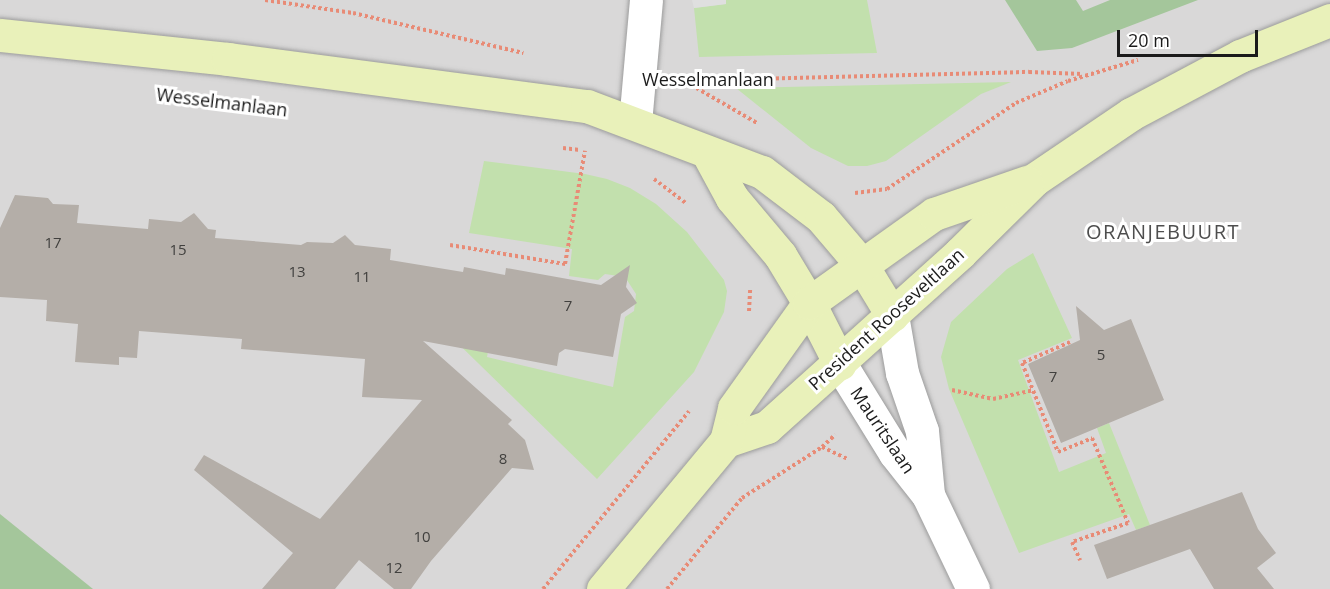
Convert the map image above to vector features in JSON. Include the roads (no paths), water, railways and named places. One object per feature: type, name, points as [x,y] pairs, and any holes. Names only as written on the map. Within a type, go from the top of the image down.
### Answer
[{"type":"street","points":[[635,123],[646,0]]},
{"type":"street","name":"President Rooseveltlaan","points":[[726,441],[767,427],[840,364],[1035,179],[1131,114],[1240,56],[1330,20]]},
{"type":"street","points":[[0,35],[228,59],[576,105],[635,123],[762,172],[821,217],[861,264],[892,315]]},
{"type":"street","points":[[707,152],[732,198],[780,255],[809,303],[840,364]]},
{"type":"street","name":"President Rooseveltlaan","points":[[603,589],[726,441],[734,408],[809,303],[934,214],[1035,179]]},
{"type":"street","name":"Mauritslaan","points":[[892,315],[902,374],[922,431],[928,495]]},
{"type":"street","name":"Mauritslaan","points":[[840,364],[895,453],[928,495],[973,589]]},
{"type":"district","name":"ORANJEBUURT","points":[[1163,231]]}]
